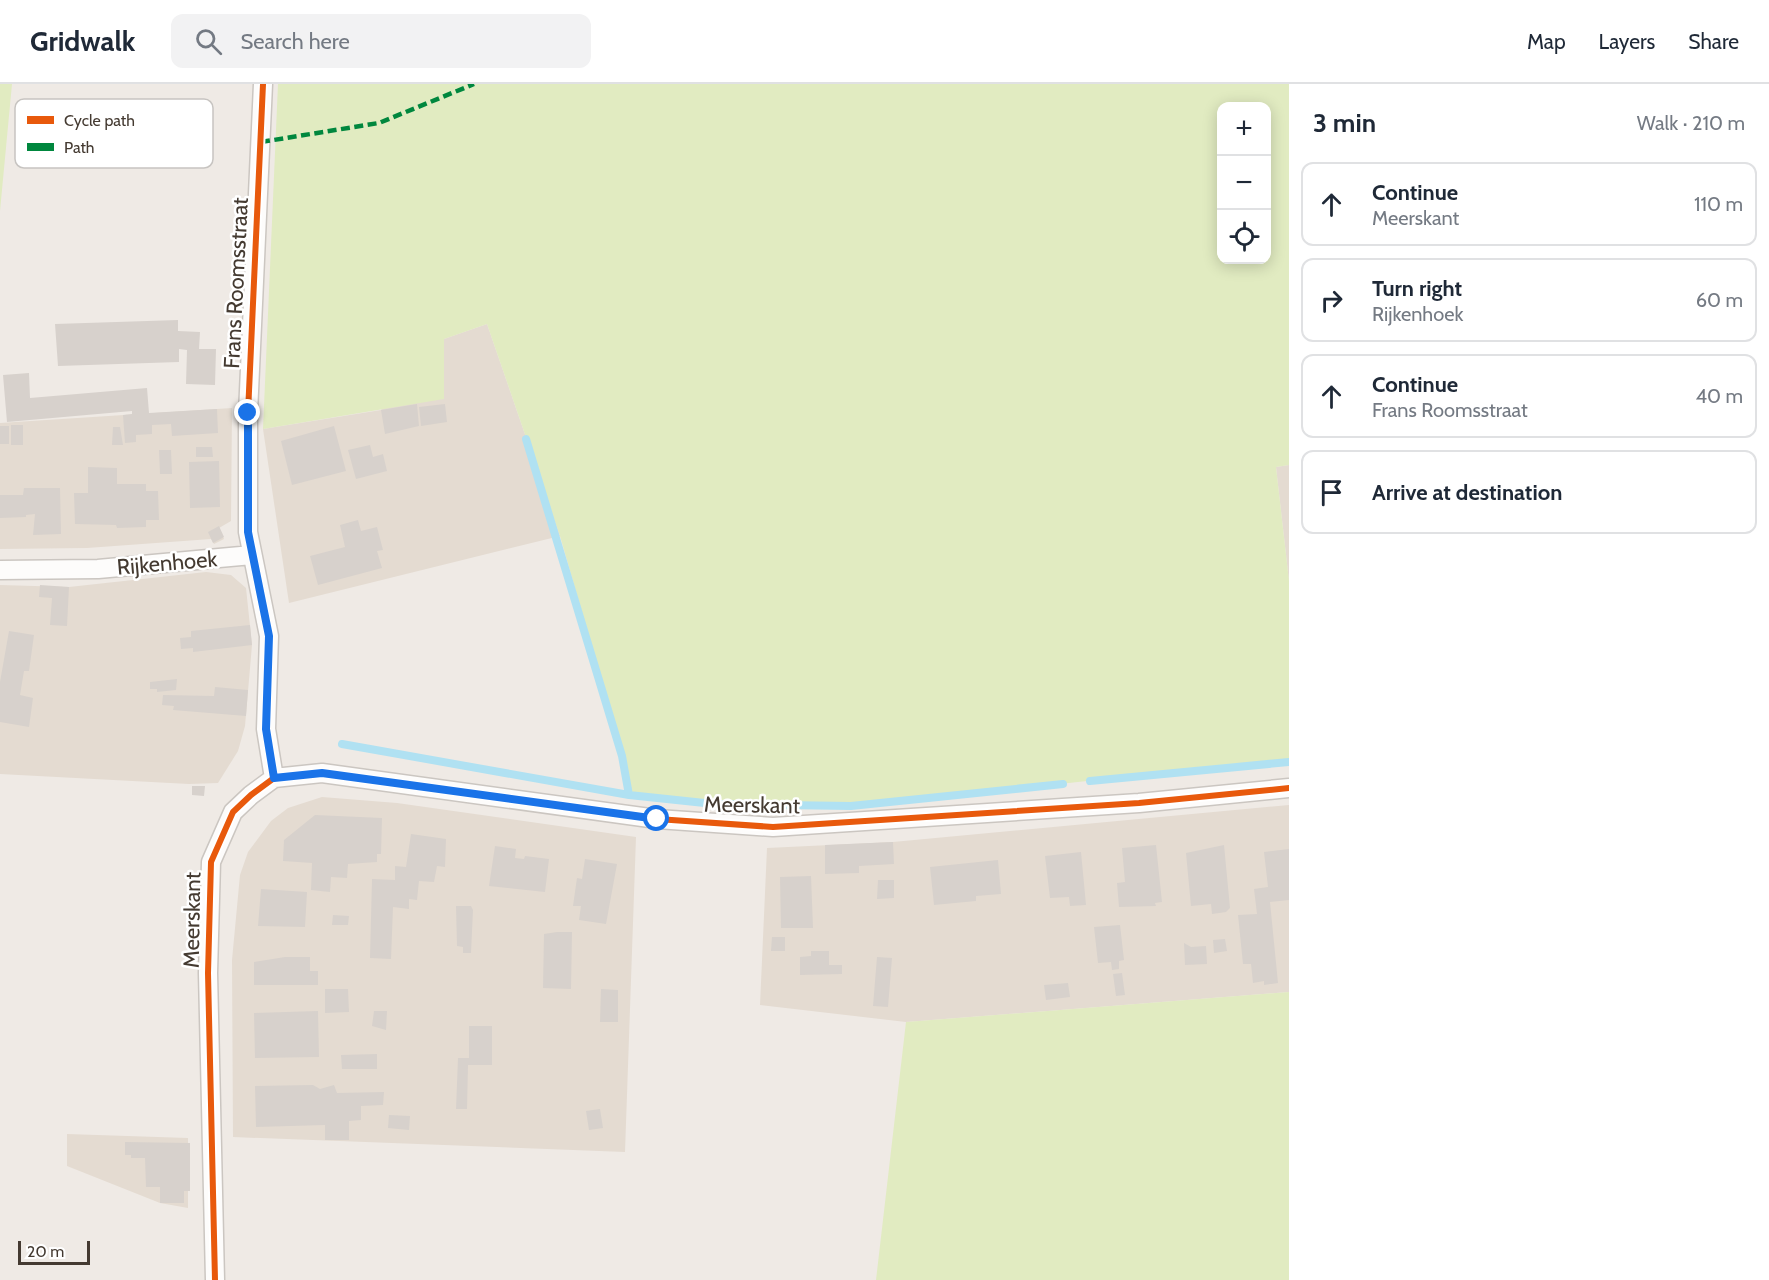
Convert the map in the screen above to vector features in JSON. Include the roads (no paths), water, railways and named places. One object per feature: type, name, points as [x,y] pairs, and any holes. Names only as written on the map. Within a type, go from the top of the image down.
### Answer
[{"type":"street","name":"Frans Roomsstraat","points":[[252,555],[248,532],[248,413],[263,84]]},
{"type":"street","name":"Rijkenhoek","points":[[0,570],[98,569],[252,555]]},
{"type":"street","points":[[252,555],[269,636],[266,729],[274,778]]},
{"type":"street","name":"Meerskant","points":[[215,1280],[208,973],[211,862],[220,834],[233,812],[274,778],[322,773],[657,819],[773,827],[1128,803],[1289,788]]},
{"type":"waterway","points":[[526,439],[622,756],[629,795]]},
{"type":"waterway","points":[[342,744],[629,795],[714,804],[851,806],[1063,784]]},
{"type":"waterway","points":[[1090,781],[1289,762]]}]
